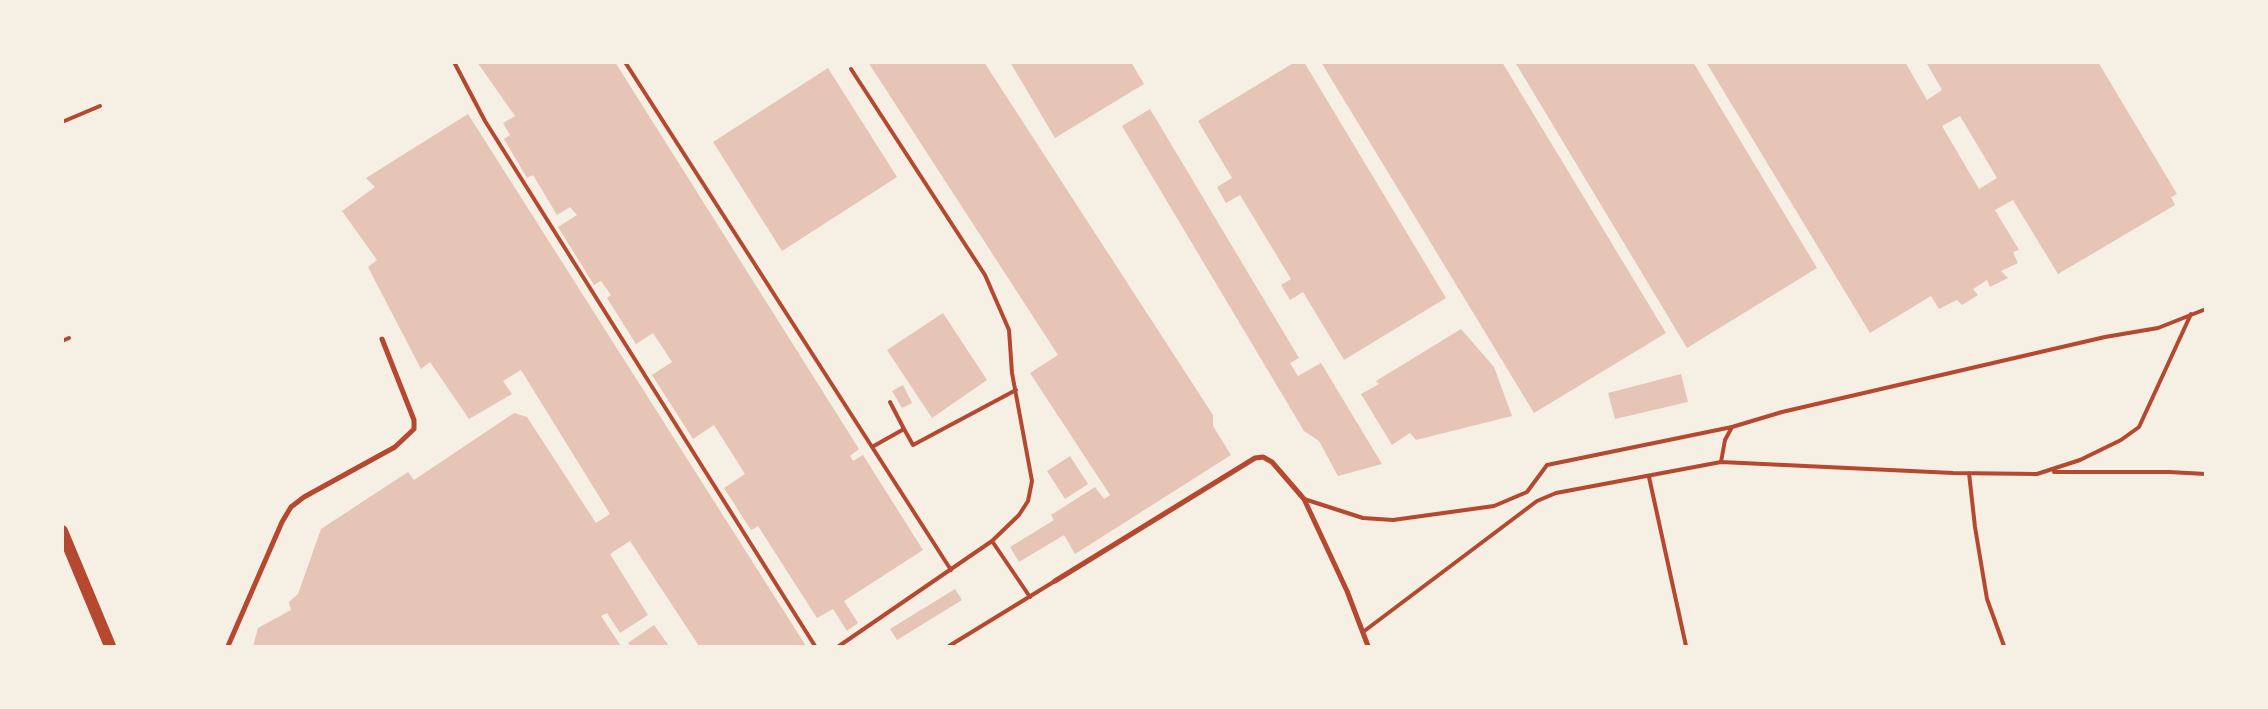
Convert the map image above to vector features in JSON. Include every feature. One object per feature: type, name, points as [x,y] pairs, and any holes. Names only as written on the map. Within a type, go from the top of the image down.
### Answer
[{"type":"main road","points":[[62,531],[110,646]]},
{"type":"street","points":[[228,646],[282,522],[292,507],[304,497],[395,447],[414,429],[414,420],[382,339]]},
{"type":"street","points":[[1055,581],[1255,458],[1263,457],[1272,462],[1304,499],[1347,591],[1368,646]]},
{"type":"lane","points":[[454,62],[484,121],[815,646]]},
{"type":"lane","points":[[625,62],[951,570]]},
{"type":"lane","points":[[839,646],[992,541],[1019,514],[1028,501],[1032,481],[1016,390],[1009,330],[985,275],[851,69]]},
{"type":"lane","points":[[62,122],[100,106]]},
{"type":"lane","points":[[1304,499],[1363,518],[1393,520],[1494,506],[1527,492],[1546,465],[1732,427],[1782,412],[2105,337],[2158,328],[2206,308]]},
{"type":"lane","points":[[2049,472],[2080,460],[2121,440],[2139,427],[2191,314]]},
{"type":"lane","points":[[62,341],[69,338]]},
{"type":"lane","points":[[890,402],[913,445],[1016,390]]},
{"type":"lane","points":[[1721,462],[1725,440],[1732,427]]},
{"type":"lane","points":[[872,447],[904,429]]},
{"type":"lane","points":[[1363,632],[1546,496],[1721,462],[1969,473],[2169,472],[2206,474]]},
{"type":"lane","points":[[1969,473],[1975,526],[1988,599],[2004,646]]},
{"type":"lane","points":[[1650,477],[1686,646]]},
{"type":"lane","points":[[992,541],[1030,597]]},
{"type":"lane","points":[[948,646],[1055,581]]},
{"type":"building","points":[[477,62],[615,62],[859,449],[850,456],[853,461],[863,455],[923,550],[844,601],[858,623],[847,631],[833,609],[817,618],[758,526],[751,530],[724,488],[745,474],[714,425],[693,439],[652,375],[672,362],[653,333],[636,344],[607,298],[611,295],[601,281],[594,285],[558,227],[577,215],[570,207],[557,215],[533,175],[527,178],[504,139],[510,135],[503,123],[515,116]]},
{"type":"building","points":[[868,62],[984,62],[1213,415],[1213,426],[1231,455],[1075,554],[1064,535],[1019,562],[1010,547],[1054,520],[1051,515],[1095,487],[1104,499],[1110,495],[1030,373],[1058,355]]},
{"type":"building","points":[[1010,62],[1131,62],[1144,84],[1055,138]]},
{"type":"building","points":[[1295,62],[1304,62],[1446,298],[1344,360],[1303,292],[1290,300],[1281,285],[1291,279],[1240,195],[1226,203],[1217,187],[1232,178],[1198,121]]},
{"type":"building","points":[[1321,62],[1502,62],[1666,333],[1534,413]]},
{"type":"building","points":[[1515,62],[1693,62],[1817,268],[1687,348]]},
{"type":"building","points":[[1706,62],[1905,62],[1927,100],[1942,90],[1926,62],[2098,62],[2177,194],[2171,197],[2175,205],[2058,274],[2013,200],[1995,210],[2019,250],[2013,252],[2018,263],[2001,271],[2008,278],[1990,287],[1987,280],[1973,289],[1978,295],[1962,305],[1957,300],[1939,309],[1931,296],[1870,333]],"holes":[[[1960,116],[1997,178],[1979,189],[1942,126]]]},
{"type":"building","points":[[828,68],[897,177],[782,251],[713,142]]},
{"type":"building","points":[[1150,109],[1299,358],[1290,363],[1298,376],[1321,363],[1382,464],[1338,476],[1319,441],[1304,431],[1122,126]]},
{"type":"building","points":[[468,114],[806,646],[699,646],[630,541],[610,554],[648,615],[620,633],[607,613],[601,616],[621,646],[253,646],[258,628],[291,610],[289,602],[298,594],[321,529],[408,472],[414,480],[514,413],[527,417],[596,523],[610,514],[521,370],[503,381],[512,394],[469,419],[430,362],[421,369],[368,267],[377,260],[342,211],[375,187],[366,178]]},
{"type":"building","points":[[943,313],[987,380],[932,418],[887,350]]},
{"type":"building","points":[[1461,329],[1494,367],[1512,416],[1416,440],[1410,433],[1392,445],[1361,394],[1379,384],[1376,381]]},
{"type":"building","points":[[1681,374],[1688,402],[1615,419],[1608,393]]},
{"type":"building","points":[[903,385],[912,403],[902,408],[892,391]]},
{"type":"building","points":[[1070,456],[1088,484],[1065,499],[1047,471]]},
{"type":"building","points":[[955,589],[962,600],[897,640],[890,629]]},
{"type":"building","points":[[654,625],[669,646],[630,646],[628,643]]}]
